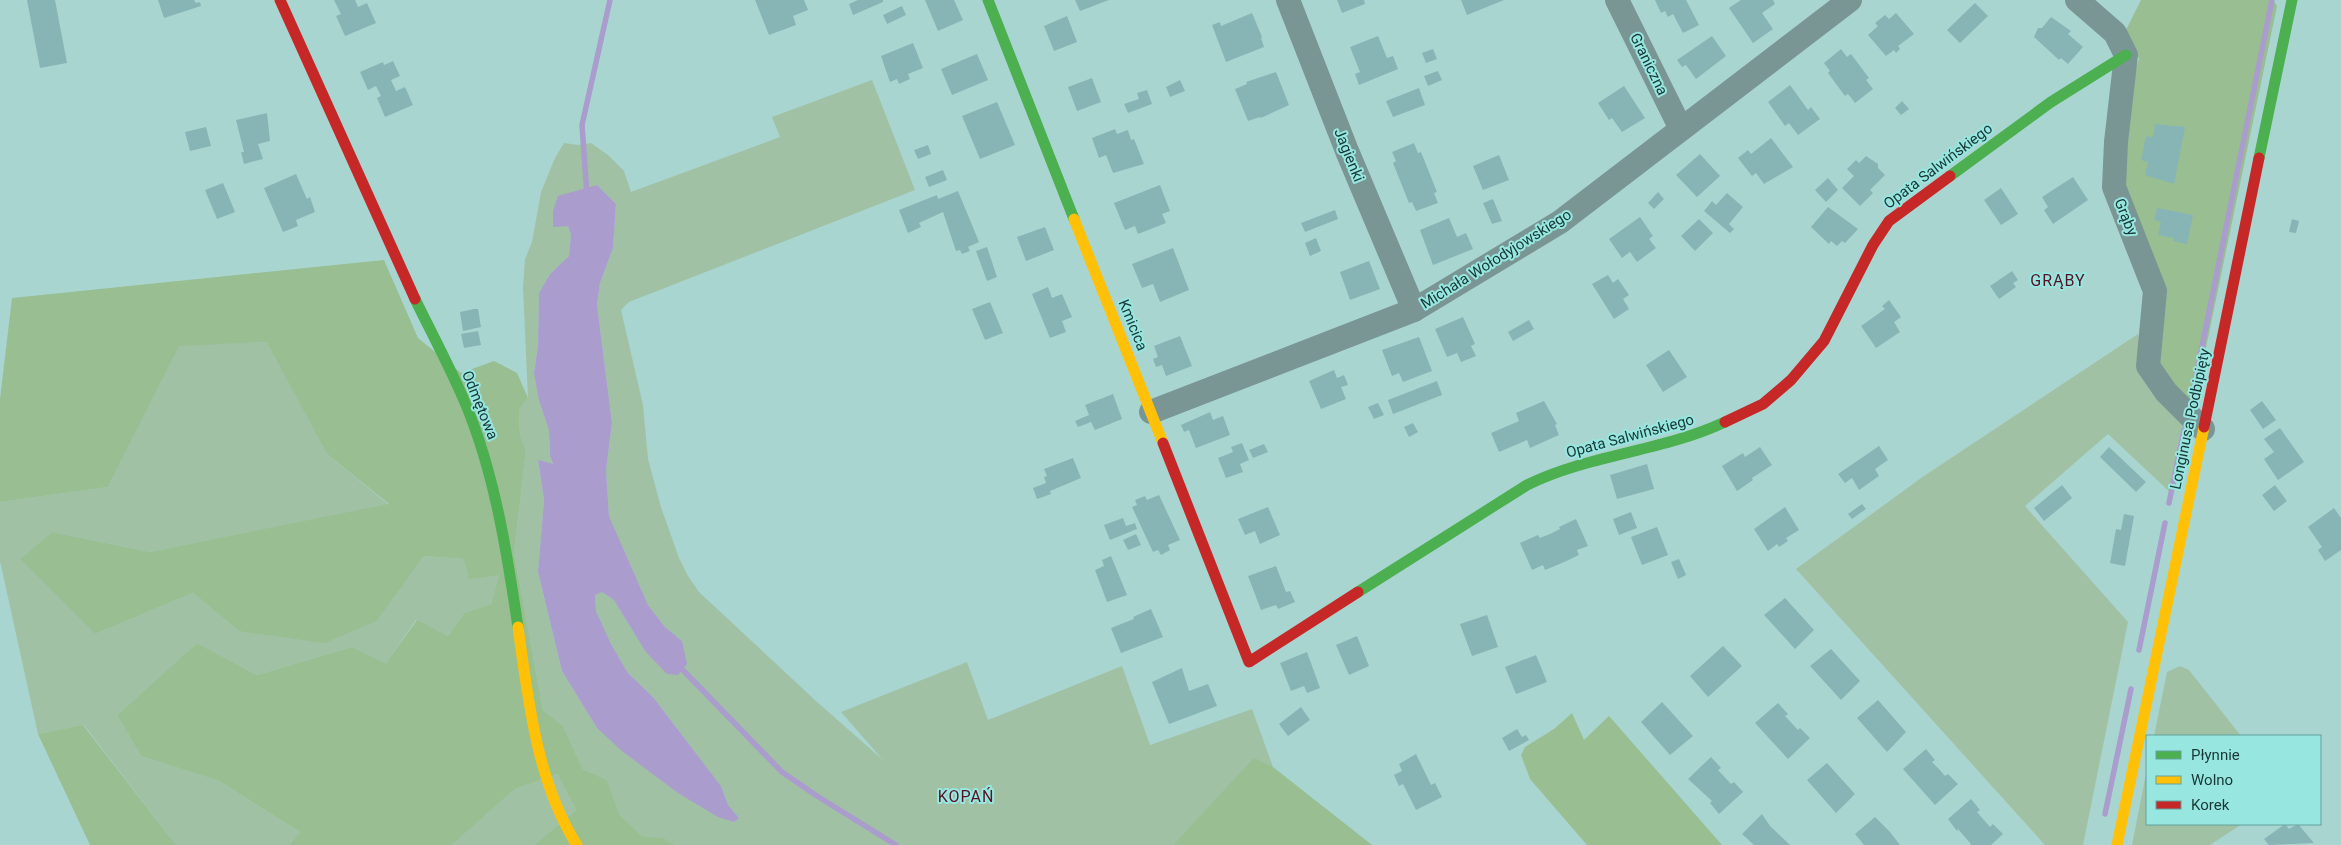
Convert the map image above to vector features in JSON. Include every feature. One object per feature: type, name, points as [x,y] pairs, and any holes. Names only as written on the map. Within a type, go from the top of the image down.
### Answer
[{"type":"street","name":"Odmętowa","points":[[280,0],[337,130],[469,413],[481,447],[507,554],[528,696],[548,784],[564,825],[577,845]]},
{"type":"street","name":"Kmicica","points":[[988,0],[1249,662]]},
{"type":"street","name":"Jagienki","points":[[1288,0],[1347,151],[1414,310]]},
{"type":"street","name":"Graniczna","points":[[1617,0],[1681,129]]},
{"type":"street","name":"Michała Wołodyjowskiego","points":[[1151,412],[1414,310],[1560,222],[1850,0]]},
{"type":"street","points":[[2077,0],[2115,33],[2126,55]]},
{"type":"street","name":"Longinusa Podbipięty","points":[[2116,845],[2292,0]]},
{"type":"street","name":"Grąby","points":[[2126,55],[2116,142],[2114,187],[2155,291],[2148,366],[2166,392],[2203,429]]},
{"type":"street","name":"Opata Salwińskiego","points":[[1249,662],[1527,485],[1552,472],[1582,463],[1663,445],[1699,434],[1763,404],[1791,380],[1824,341],[1873,245],[1889,221],[2050,102],[2126,55]]},
{"type":"green space","points":[[2141,0],[2273,0],[2277,6],[2193,410],[2162,381],[2127,194],[2121,144],[2127,100],[2139,59],[2126,30]]},
{"type":"green space","points":[[872,80],[915,190],[629,302],[621,310],[643,405],[648,459],[661,507],[679,558],[688,576],[699,592],[816,701],[883,760],[841,712],[967,662],[988,720],[1122,666],[1150,745],[1252,709],[1273,767],[1254,759],[1173,845],[674,845],[662,838],[642,836],[620,815],[607,780],[583,769],[563,726],[543,710],[514,553],[526,450],[520,435],[519,410],[528,398],[523,288],[525,259],[532,242],[541,192],[555,158],[564,143],[578,145],[591,143],[608,155],[624,171],[631,192],[780,137],[772,117]],"holes":[[[597,185],[616,204],[613,248],[600,283],[597,305],[612,423],[606,470],[609,516],[648,605],[665,627],[682,641],[645,651],[614,600],[602,592],[595,594],[596,611],[611,644],[628,673],[653,697],[721,786],[728,805],[739,818],[734,822],[678,793],[597,728],[562,671],[538,572],[544,500],[538,461],[553,465],[550,456],[549,430],[534,373],[538,346],[539,293],[550,274],[569,256],[571,234],[568,226]]]},
{"type":"green space","points":[[384,260],[418,338],[461,373],[494,361],[517,373],[528,398],[519,410],[520,435],[526,450],[514,553],[543,710],[563,726],[583,769],[607,780],[620,815],[642,836],[663,838],[674,845],[534,845],[576,810],[558,774],[515,789],[452,845],[289,845],[300,832],[219,781],[141,756],[117,715],[197,643],[257,675],[352,647],[386,663],[417,620],[448,636],[464,613],[491,604],[499,575],[469,579],[464,559],[424,556],[377,621],[324,643],[239,631],[193,593],[95,634],[20,559],[52,532],[150,552],[389,504],[327,454],[267,342],[179,346],[108,487],[0,502],[0,399],[12,298]]},
{"type":"green space","points":[[2138,334],[2142,358],[2191,428],[2173,495],[2108,434],[2025,506],[2128,622],[2083,845],[2045,845],[1796,569],[1924,476]]},
{"type":"green space","points":[[268,342],[327,454],[389,505],[150,552],[52,532],[20,559],[95,634],[193,593],[239,631],[377,621],[424,556],[464,559],[499,575],[491,604],[464,613],[448,636],[416,620],[386,663],[352,647],[257,675],[197,643],[117,715],[141,756],[219,781],[300,832],[289,845],[176,845],[84,725],[38,734],[0,561],[0,502],[108,487],[179,345]]},
{"type":"green space","points":[[2180,666],[2189,670],[2240,735],[2154,735],[2167,672]]},
{"type":"green space","points":[[1572,713],[1584,740],[1609,716],[1722,845],[1587,845],[1530,779],[1521,755],[1525,747],[1554,729]]},
{"type":"green space","points":[[83,725],[176,845],[90,845],[38,734]]},
{"type":"green space","points":[[1254,758],[1273,767],[1372,845],[1173,845]]},
{"type":"green space","points":[[559,774],[576,810],[534,845],[452,845],[515,789]]},
{"type":"green space","points":[[2146,774],[2146,825],[2240,825],[2210,845],[2132,845]]},
{"type":"shaded area","points":[[597,185],[616,204],[613,248],[600,283],[597,305],[612,423],[606,470],[609,516],[648,605],[665,627],[682,641],[687,664],[678,675],[667,674],[645,651],[614,600],[602,592],[595,595],[596,611],[611,644],[628,673],[653,697],[721,786],[728,805],[739,818],[734,822],[718,817],[678,793],[622,751],[597,728],[562,671],[538,572],[544,500],[538,460],[553,464],[550,456],[549,430],[539,400],[534,373],[538,346],[539,293],[550,274],[569,256],[571,234],[568,226],[553,227],[553,211],[558,196]]},
{"type":"building","points":[[27,0],[55,0],[67,63],[40,68]]},
{"type":"building","points":[[158,0],[194,0],[196,3],[200,2],[201,6],[164,18]]},
{"type":"building","points":[[334,0],[355,0],[358,7],[367,3],[376,23],[345,36],[336,16],[341,14]]},
{"type":"building","points":[[755,0],[804,0],[808,10],[793,16],[796,25],[769,35]]},
{"type":"building","points":[[858,0],[883,0],[883,2],[853,15],[849,4]]},
{"type":"building","points":[[925,0],[954,0],[963,20],[938,31]]},
{"type":"building","points":[[1075,0],[1109,0],[1080,11]]},
{"type":"building","points":[[1337,0],[1364,0],[1365,4],[1342,13]]},
{"type":"building","points":[[1461,0],[1504,0],[1467,15]]},
{"type":"building","points":[[1655,0],[1686,0],[1699,25],[1683,33],[1673,14],[1668,17],[1665,11],[1661,13]]},
{"type":"building","points":[[1741,0],[1773,0],[1775,4],[1762,13],[1773,29],[1753,43],[1729,8]]},
{"type":"building","points":[[1975,3],[1988,16],[1960,43],[1947,30]]},
{"type":"building","points":[[902,6],[906,15],[887,24],[883,15]]},
{"type":"building","points":[[1252,13],[1264,47],[1226,62],[1212,25],[1220,22],[1221,26]]},
{"type":"building","points":[[1896,13],[1914,34],[1898,46],[1900,49],[1896,53],[1894,50],[1886,56],[1868,35],[1878,26],[1875,23],[1885,15],[1889,19]]},
{"type":"building","points":[[1067,16],[1077,42],[1054,51],[1044,26]]},
{"type":"building","points":[[2051,17],[2071,31],[2068,34],[2083,47],[2068,64],[2061,58],[2059,60],[2034,37],[2038,28],[2042,28]]},
{"type":"building","points":[[1378,36],[1387,58],[1393,56],[1398,69],[1359,85],[1355,74],[1360,72],[1350,47]]},
{"type":"building","points":[[1712,36],[1726,56],[1696,79],[1686,65],[1682,67],[1677,60]]},
{"type":"building","points":[[913,43],[923,68],[908,74],[910,79],[899,84],[897,79],[890,82],[881,56]]},
{"type":"building","points":[[1433,49],[1437,59],[1426,63],[1422,53]]},
{"type":"building","points":[[1841,49],[1847,57],[1851,54],[1869,78],[1866,80],[1873,89],[1855,103],[1848,94],[1845,96],[1828,73],[1830,71],[1824,63]]},
{"type":"building","points":[[977,54],[988,80],[952,95],[941,69]]},
{"type":"building","points":[[393,61],[400,76],[391,80],[396,91],[405,87],[413,105],[385,117],[377,98],[381,96],[376,86],[368,90],[360,72],[383,62],[384,65]]},
{"type":"building","points":[[1438,71],[1442,80],[1428,86],[1424,76]]},
{"type":"building","points":[[1276,72],[1289,105],[1261,118],[1248,121],[1235,89],[1247,84],[1246,82]]},
{"type":"building","points":[[1092,78],[1101,102],[1077,111],[1068,87]]},
{"type":"building","points":[[1180,80],[1185,91],[1170,97],[1166,87]]},
{"type":"building","points":[[1790,85],[1808,110],[1811,107],[1820,119],[1798,135],[1789,123],[1785,126],[1768,102]]},
{"type":"building","points":[[1624,86],[1645,118],[1622,132],[1612,118],[1609,120],[1598,103]]},
{"type":"building","points":[[1419,88],[1425,105],[1393,117],[1386,101]]},
{"type":"building","points":[[1147,90],[1152,104],[1128,113],[1124,104],[1139,99],[1137,93]]},
{"type":"building","points":[[1902,101],[1909,109],[1901,115],[1895,108]]},
{"type":"building","points":[[997,102],[1015,145],[980,159],[962,116]]},
{"type":"building","points":[[267,113],[270,141],[258,144],[263,159],[244,164],[241,152],[244,152],[236,120]]},
{"type":"building","points":[[2155,124],[2185,127],[2174,184],[2145,175],[2148,162],[2141,160],[2146,136],[2153,137]]},
{"type":"building","points":[[206,127],[211,146],[190,151],[185,132]]},
{"type":"building","points":[[1115,129],[1117,134],[1128,130],[1131,140],[1134,139],[1144,164],[1113,173],[1106,155],[1099,158],[1092,138]]},
{"type":"building","points":[[1771,138],[1793,167],[1764,184],[1756,173],[1752,176],[1738,158],[1748,150],[1751,154]]},
{"type":"building","points":[[1414,143],[1418,153],[1421,152],[1437,192],[1434,193],[1438,203],[1416,211],[1412,202],[1409,203],[1393,163],[1396,161],[1392,152]]},
{"type":"building","points":[[928,145],[931,154],[918,159],[914,150]]},
{"type":"building","points":[[1700,154],[1720,176],[1697,197],[1676,175]]},
{"type":"building","points":[[1499,155],[1509,180],[1483,190],[1473,166]]},
{"type":"building","points":[[1866,156],[1878,164],[1878,168],[1885,175],[1870,190],[1873,193],[1860,206],[1842,188],[1854,176],[1847,169],[1856,160],[1859,163]]},
{"type":"building","points":[[943,170],[947,180],[929,187],[925,177]]},
{"type":"building","points":[[296,174],[307,199],[310,197],[315,212],[296,220],[298,226],[283,232],[264,188]]},
{"type":"building","points":[[2073,177],[2088,200],[2053,224],[2044,210],[2048,207],[2042,197]]},
{"type":"building","points":[[1828,178],[1838,190],[1826,202],[1815,190]]},
{"type":"building","points":[[223,183],[235,212],[217,219],[205,190]]},
{"type":"building","points":[[1160,185],[1170,211],[1162,214],[1166,223],[1138,234],[1135,226],[1125,230],[1114,203]]},
{"type":"building","points":[[2001,188],[2018,214],[2001,225],[1984,200]]},
{"type":"building","points":[[958,191],[979,242],[968,247],[970,251],[962,254],[960,250],[956,251],[943,212],[919,223],[921,227],[908,233],[899,210],[937,195],[938,199]]},
{"type":"building","points":[[1658,192],[1664,199],[1654,209],[1648,203]]},
{"type":"building","points":[[1727,193],[1743,207],[1729,224],[1734,229],[1730,233],[1704,211],[1712,201],[1716,205]]},
{"type":"building","points":[[1493,199],[1502,221],[1492,224],[1483,203]]},
{"type":"building","points":[[1828,207],[1858,229],[1845,243],[1842,241],[1837,246],[1831,241],[1829,244],[1811,227]]},
{"type":"building","points":[[2157,208],[2193,215],[2187,244],[2173,241],[2174,238],[2158,235],[2161,222],[2154,220]]},
{"type":"building","points":[[1335,210],[1338,219],[1305,232],[1301,223]]},
{"type":"building","points":[[1640,217],[1653,236],[1649,239],[1656,248],[1637,262],[1630,252],[1622,258],[1609,239]]},
{"type":"building","points":[[1449,218],[1457,237],[1466,233],[1473,249],[1433,265],[1420,230]]},
{"type":"building","points":[[1699,219],[1713,233],[1695,251],[1681,236]]},
{"type":"building","points":[[2292,219],[2299,221],[2296,233],[2289,232]]},
{"type":"building","points":[[1045,227],[1054,250],[1026,261],[1017,237]]},
{"type":"building","points":[[1316,238],[1321,251],[1310,256],[1305,243]]},
{"type":"building","points":[[987,247],[997,277],[987,281],[976,251]]},
{"type":"building","points":[[1173,248],[1189,290],[1160,302],[1153,284],[1142,288],[1132,264]]},
{"type":"building","points":[[1369,261],[1380,289],[1350,300],[1340,272]]},
{"type":"building","points":[[2012,271],[2018,280],[2013,283],[2016,287],[1999,299],[1990,286]]},
{"type":"building","points":[[1608,275],[1613,283],[1618,279],[1629,295],[1623,299],[1629,309],[1614,319],[1592,284]]},
{"type":"building","points":[[1048,287],[1052,298],[1062,294],[1072,317],[1062,321],[1066,332],[1050,338],[1032,294]]},
{"type":"building","points":[[1889,300],[1901,317],[1894,322],[1900,332],[1876,348],[1861,326],[1885,309],[1882,306]]},
{"type":"building","points":[[990,302],[1003,333],[985,340],[972,309]]},
{"type":"building","points":[[478,309],[481,327],[463,331],[460,312]]},
{"type":"building","points":[[1463,317],[1475,344],[1471,346],[1476,356],[1461,362],[1457,353],[1447,357],[1435,329]]},
{"type":"building","points":[[1529,320],[1534,329],[1513,341],[1508,332]]},
{"type":"building","points":[[478,331],[481,345],[464,348],[461,334]]},
{"type":"building","points":[[1180,336],[1192,366],[1166,376],[1162,365],[1156,367],[1153,359],[1158,357],[1154,346]]},
{"type":"building","points":[[1419,337],[1432,371],[1403,382],[1399,373],[1392,376],[1382,350]]},
{"type":"building","points":[[1669,350],[1687,377],[1663,392],[1646,365]]},
{"type":"building","points":[[1334,370],[1337,378],[1344,375],[1348,385],[1341,387],[1346,399],[1321,409],[1309,381]]},
{"type":"building","points":[[1437,381],[1442,395],[1393,414],[1388,400]]},
{"type":"building","points":[[1113,394],[1122,419],[1095,430],[1091,422],[1078,427],[1075,421],[1089,415],[1085,405]]},
{"type":"building","points":[[1544,401],[1557,424],[1555,425],[1559,435],[1530,448],[1527,440],[1499,452],[1491,433],[1519,421],[1516,413]]},
{"type":"building","points":[[2262,401],[2276,420],[2263,429],[2250,410]]},
{"type":"building","points":[[1378,403],[1384,415],[1374,419],[1368,407]]},
{"type":"building","points":[[1210,412],[1213,420],[1223,416],[1230,435],[1196,448],[1189,430],[1184,432],[1181,425]]},
{"type":"building","points":[[1413,423],[1418,432],[1409,437],[1404,427]]},
{"type":"building","points":[[2280,428],[2304,462],[2278,480],[2264,459],[2274,452],[2264,439]]},
{"type":"building","points":[[1242,443],[1249,460],[1240,464],[1243,472],[1226,478],[1218,458],[1233,452],[1231,447]]},
{"type":"building","points":[[1264,444],[1268,452],[1253,458],[1249,450]]},
{"type":"building","points":[[1879,446],[1888,460],[1875,469],[1879,476],[1859,490],[1852,478],[1845,483],[1838,474]]},
{"type":"building","points":[[1760,447],[1772,465],[1737,491],[1722,466],[1743,453],[1745,457]]},
{"type":"building","points":[[2109,447],[2146,482],[2136,492],[2100,457]]},
{"type":"building","points":[[1073,458],[1081,478],[1050,491],[1051,494],[1037,499],[1033,488],[1046,483],[1044,477],[1047,476],[1044,469]]},
{"type":"building","points":[[1647,464],[1654,489],[1617,499],[1610,475]]},
{"type":"building","points":[[2062,485],[2072,498],[2044,521],[2034,508]]},
{"type":"building","points":[[2275,485],[2287,501],[2274,511],[2262,495]]},
{"type":"building","points":[[1159,495],[1180,540],[1168,545],[1170,550],[1161,555],[1158,550],[1153,552],[1132,507],[1137,505],[1135,500],[1145,496],[1147,500]]},
{"type":"building","points":[[1862,504],[1866,509],[1852,519],[1848,514]]},
{"type":"building","points":[[1268,507],[1280,535],[1260,544],[1255,531],[1245,535],[1238,519]]},
{"type":"building","points":[[1785,507],[1799,530],[1786,538],[1788,541],[1779,547],[1777,544],[1768,551],[1754,529]]},
{"type":"building","points":[[2334,508],[2341,518],[2341,550],[2325,561],[2318,550],[2322,547],[2308,527]]},
{"type":"building","points":[[1631,512],[1637,528],[1619,535],[1613,519]]},
{"type":"building","points":[[2124,514],[2134,516],[2125,566],[2110,563],[2116,529],[2121,530]]},
{"type":"building","points":[[1123,518],[1126,526],[1135,523],[1137,529],[1110,540],[1104,525]]},
{"type":"building","points":[[1576,519],[1588,546],[1577,550],[1579,555],[1562,563],[1545,570],[1543,565],[1532,570],[1520,543],[1538,535],[1540,538],[1550,534],[1560,529],[1559,527]]},
{"type":"building","points":[[1657,527],[1668,555],[1642,565],[1631,537]]},
{"type":"building","points":[[1136,534],[1141,545],[1128,550],[1123,540]]},
{"type":"building","points":[[1111,556],[1127,595],[1107,602],[1095,570],[1104,566],[1102,560]]},
{"type":"building","points":[[1679,559],[1686,575],[1678,579],[1671,562]]},
{"type":"building","points":[[1276,566],[1286,592],[1290,591],[1295,602],[1278,609],[1276,605],[1261,610],[1248,576]]},
{"type":"building","points":[[1785,598],[1814,630],[1795,649],[1764,615]]},
{"type":"building","points":[[1151,609],[1163,637],[1121,653],[1111,628],[1134,619],[1133,617]]},
{"type":"building","points":[[1487,615],[1498,647],[1472,656],[1460,624]]},
{"type":"building","points":[[1357,636],[1369,666],[1349,675],[1336,645]]},
{"type":"building","points":[[1723,646],[1742,666],[1708,697],[1690,676]]},
{"type":"building","points":[[1831,649],[1860,681],[1841,700],[1810,666]]},
{"type":"building","points":[[1307,652],[1320,688],[1307,693],[1304,686],[1291,691],[1280,663]]},
{"type":"building","points":[[1536,655],[1547,682],[1516,694],[1505,667]]},
{"type":"building","points":[[1182,668],[1189,691],[1208,684],[1217,706],[1169,724],[1152,682]]},
{"type":"building","points":[[1878,700],[1906,732],[1887,752],[1857,718]]},
{"type":"building","points":[[1662,702],[1693,736],[1670,755],[1641,722]]},
{"type":"building","points":[[1778,703],[1788,714],[1785,716],[1798,730],[1800,728],[1810,738],[1788,759],[1755,723]]},
{"type":"building","points":[[1301,707],[1310,720],[1288,736],[1279,724]]},
{"type":"building","points":[[1517,729],[1522,737],[1526,735],[1529,740],[1509,751],[1502,738]]},
{"type":"building","points":[[1926,749],[1935,760],[1932,762],[1945,776],[1948,774],[1958,784],[1935,805],[1903,769]]},
{"type":"building","points":[[1416,754],[1431,785],[1435,783],[1442,797],[1416,810],[1403,784],[1399,786],[1394,775],[1402,771],[1399,764]]},
{"type":"building","points":[[1711,757],[1721,768],[1718,770],[1731,784],[1734,782],[1743,792],[1719,814],[1710,803],[1712,801],[1688,779]]},
{"type":"building","points":[[1827,763],[1855,794],[1836,813],[1807,780]]},
{"type":"building","points":[[1971,799],[1980,810],[1977,812],[1990,827],[1993,824],[2003,834],[1991,845],[1970,845],[1948,819]]},
{"type":"building","points":[[1762,814],[1770,826],[1790,845],[1754,845],[1742,834]]},
{"type":"building","points":[[1875,817],[1900,845],[1864,845],[1855,834]]},
{"type":"building","points":[[2284,825],[2289,829],[2299,825],[2314,843],[2269,845],[2264,839]]},
{"type":"waterway","points":[[587,196],[582,125],[610,0]]},
{"type":"waterway","points":[[2192,396],[2272,0]]},
{"type":"waterway","points":[[2169,503],[2184,430]]},
{"type":"waterway","points":[[2139,650],[2165,523]]},
{"type":"waterway","points":[[678,665],[782,772],[896,845]]},
{"type":"waterway","points":[[2105,814],[2131,689]]},
{"type":"traffic: fast","points":[[988,0],[1074,219]]},
{"type":"traffic: fast","points":[[2259,158],[2292,0]]},
{"type":"traffic: fast","points":[[1950,176],[2051,102],[2126,55]]},
{"type":"traffic: fast","points":[[415,299],[466,405],[485,459],[499,514],[518,627]]},
{"type":"traffic: fast","points":[[1358,592],[1527,485],[1576,466],[1676,440],[1725,422]]},
{"type":"traffic: slow","points":[[1074,219],[1163,443]]},
{"type":"traffic: slow","points":[[2117,845],[2204,427]]},
{"type":"traffic: slow","points":[[518,627],[536,740],[543,768],[563,821],[577,845]]},
{"type":"traffic: jam","points":[[280,0],[415,299]]},
{"type":"traffic: jam","points":[[2204,427],[2259,158]]},
{"type":"traffic: jam","points":[[1725,422],[1763,404],[1791,380],[1824,341],[1873,245],[1889,221],[1950,176]]},
{"type":"traffic: jam","points":[[1163,443],[1249,662],[1358,592]]},
{"type":"district","name":"GRĄBY","points":[[2058,280]]},
{"type":"district","name":"KOPAŃ","points":[[966,796]]}]
